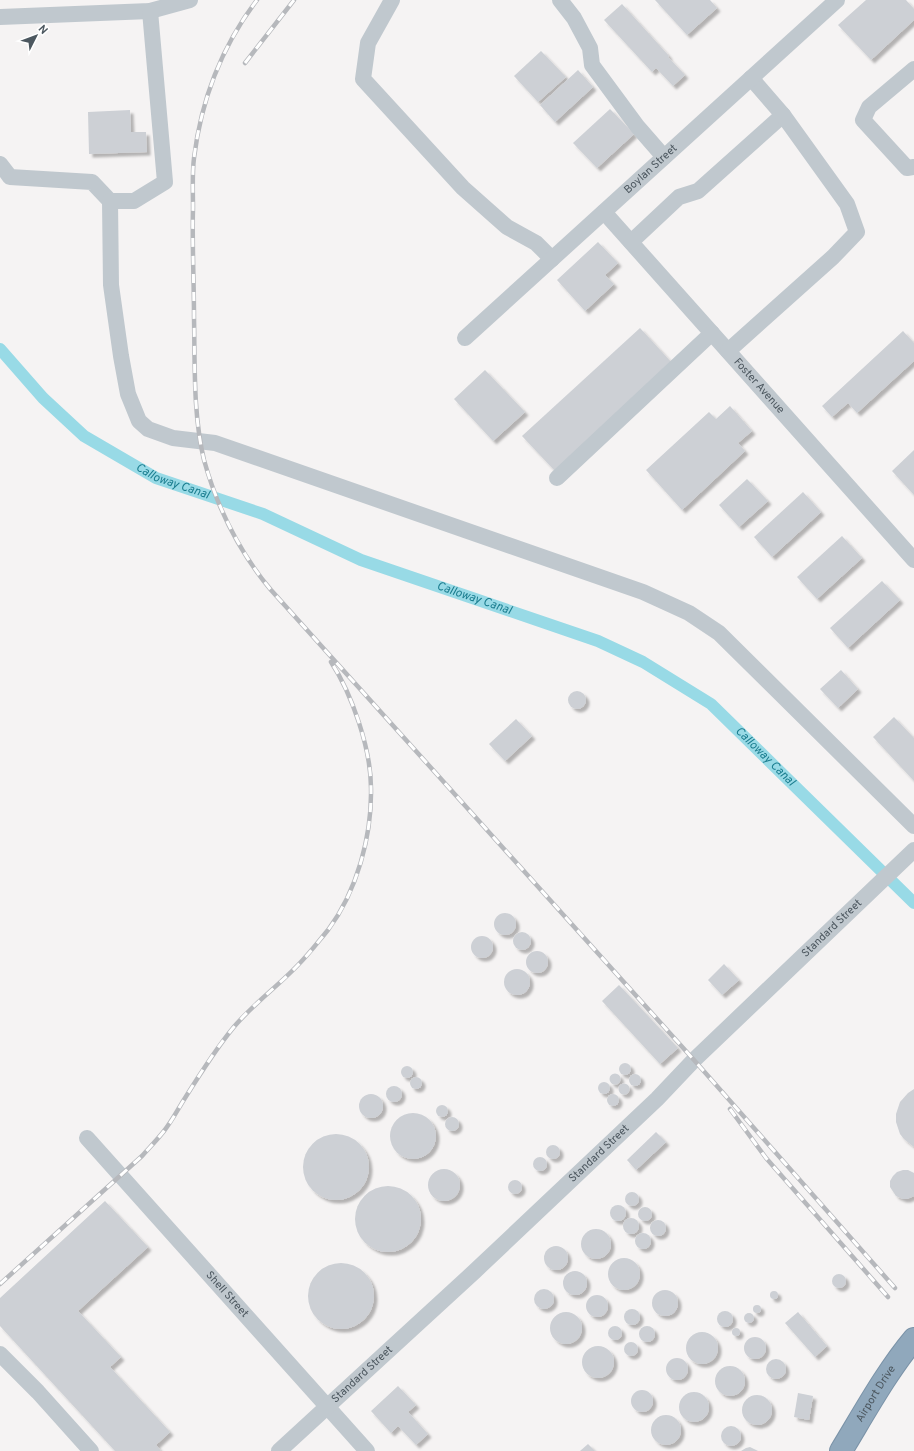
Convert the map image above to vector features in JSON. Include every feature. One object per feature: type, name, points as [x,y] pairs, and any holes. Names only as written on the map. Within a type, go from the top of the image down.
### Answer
[{"type":"highway","name":"Airport Drive","points":[[841,1451],[889,1374],[914,1339]]},
{"type":"street","points":[[0,17],[150,12],[190,0]]},
{"type":"street","points":[[392,0],[368,43],[363,79],[463,188],[506,228],[536,243],[552,259]]},
{"type":"street","points":[[560,0],[574,18],[590,48],[592,65],[637,126],[664,157]]},
{"type":"street","name":"Boylan Street","points":[[465,338],[837,0]]},
{"type":"street","points":[[110,201],[134,201],[165,182],[150,12]]},
{"type":"street","points":[[914,68],[869,107],[864,120],[907,168],[914,167]]},
{"type":"street","points":[[728,351],[833,257],[857,232],[847,204],[783,115],[750,78]]},
{"type":"street","points":[[631,242],[679,197],[698,191],[783,115]]},
{"type":"street","points":[[0,164],[10,177],[92,182],[110,201],[111,285],[121,356],[128,394],[139,421],[148,430],[173,438],[215,443],[643,592],[689,613],[719,633],[914,826]]},
{"type":"street","name":"Foster Avenue","points":[[604,212],[914,560]]},
{"type":"street","points":[[557,478],[712,333]]},
{"type":"street","name":"Standard Street","points":[[279,1451],[475,1271],[657,1099],[694,1060],[912,852]]},
{"type":"street","name":"Shell Street","points":[[87,1138],[367,1451]]},
{"type":"street","points":[[0,1354],[38,1392],[91,1451]]},
{"type":"building","points":[[655,0],[710,0],[717,8],[687,35]]},
{"type":"building","points":[[866,0],[906,0],[914,9],[914,20],[871,60],[838,25]]},
{"type":"building","points":[[622,4],[685,75],[673,86],[656,68],[652,72],[604,20]]},
{"type":"building","points":[[541,51],[566,77],[538,102],[514,76]]},
{"type":"building","points":[[578,70],[593,87],[555,122],[540,105]]},
{"type":"building","points":[[610,109],[634,134],[597,168],[573,143]]},
{"type":"building","points":[[130,110],[131,132],[146,132],[147,152],[89,154],[88,112]]},
{"type":"building","points":[[598,242],[618,263],[605,275],[614,284],[585,311],[557,280]]},
{"type":"building","points":[[640,328],[672,363],[555,471],[522,436]]},
{"type":"building","points":[[903,331],[914,343],[914,361],[857,413],[848,403],[832,417],[822,406]]},
{"type":"building","points":[[485,370],[525,412],[493,441],[454,399]]},
{"type":"building","points":[[730,406],[752,431],[738,443],[745,451],[682,510],[646,470],[709,412],[716,419]]},
{"type":"building","points":[[914,450],[914,495],[892,471]]},
{"type":"building","points":[[747,479],[768,501],[739,527],[719,505]]},
{"type":"building","points":[[803,492],[821,512],[772,557],[754,537]]},
{"type":"building","points":[[842,536],[862,558],[817,599],[797,577]]},
{"type":"building","points":[[882,581],[900,600],[848,648],[830,628]]},
{"type":"building","points":[[841,670],[858,689],[838,708],[820,689]]},
{"type":"building","points":[[577,691],[583,694],[586,700],[583,706],[577,709],[571,706],[568,700],[571,694]]},
{"type":"building","points":[[894,717],[914,738],[914,781],[873,737]]},
{"type":"building","points":[[516,719],[532,736],[505,761],[489,744]]},
{"type":"building","points":[[505,913],[509,914],[515,920],[515,928],[509,934],[505,935],[501,934],[495,928],[494,924],[495,920],[501,914]]},
{"type":"building","points":[[522,932],[528,935],[531,941],[528,947],[522,950],[516,947],[513,941],[516,935]]},
{"type":"building","points":[[482,936],[490,939],[493,947],[490,955],[482,958],[474,955],[471,947],[474,939]]},
{"type":"building","points":[[533,951],[541,951],[548,958],[548,966],[541,973],[533,973],[526,966],[526,958]]},
{"type":"building","points":[[724,964],[739,980],[722,995],[708,980]]},
{"type":"building","points":[[517,969],[526,973],[530,982],[526,991],[517,995],[508,991],[504,982],[508,973]]},
{"type":"building","points":[[619,985],[678,1048],[660,1064],[602,1001]]},
{"type":"building","points":[[625,1063],[629,1065],[631,1069],[629,1073],[625,1075],[621,1073],[619,1069],[621,1065]]},
{"type":"building","points":[[405,1066],[409,1066],[413,1072],[409,1078],[405,1078],[401,1074],[401,1070]]},
{"type":"building","points":[[613,1074],[617,1074],[619,1075],[619,1083],[613,1084],[610,1081],[610,1077]]},
{"type":"building","points":[[635,1074],[639,1076],[641,1080],[639,1084],[635,1086],[631,1084],[629,1080],[631,1076]]},
{"type":"building","points":[[418,1077],[421,1078],[421,1088],[414,1089],[411,1088],[410,1081],[411,1078]]},
{"type":"building","points":[[602,1082],[606,1082],[610,1088],[606,1094],[602,1094],[598,1090],[598,1086]]},
{"type":"building","points":[[624,1083],[628,1085],[630,1089],[628,1093],[624,1095],[620,1093],[618,1089],[620,1085]]},
{"type":"building","points":[[394,1086],[401,1091],[402,1094],[397,1101],[394,1102],[387,1097],[386,1094],[391,1087]]},
{"type":"building","points":[[914,1089],[914,1147],[900,1134],[896,1122],[896,1114],[900,1102]]},
{"type":"building","points":[[371,1094],[380,1097],[383,1106],[380,1115],[371,1118],[362,1115],[359,1106],[362,1097]]},
{"type":"building","points":[[611,1094],[615,1094],[619,1100],[615,1106],[611,1106],[607,1102],[607,1098]]},
{"type":"building","points":[[442,1105],[446,1107],[448,1111],[446,1115],[442,1117],[438,1115],[436,1111],[438,1107]]},
{"type":"building","points":[[418,1113],[422,1114],[432,1123],[435,1127],[435,1145],[426,1155],[418,1159],[408,1159],[400,1155],[391,1145],[390,1131],[394,1123],[404,1114]]},
{"type":"building","points":[[452,1117],[457,1119],[459,1124],[457,1129],[452,1131],[447,1129],[445,1124],[447,1119]]},
{"type":"building","points":[[656,1132],[666,1142],[636,1170],[627,1160]]},
{"type":"building","points":[[336,1134],[348,1137],[359,1144],[366,1155],[369,1167],[366,1179],[359,1190],[348,1197],[336,1200],[324,1197],[313,1190],[306,1179],[303,1167],[306,1155],[313,1144],[324,1137]]},
{"type":"building","points":[[550,1145],[556,1145],[560,1149],[560,1155],[556,1159],[550,1159],[546,1155],[546,1149]]},
{"type":"building","points":[[540,1157],[545,1159],[547,1164],[545,1169],[540,1171],[535,1169],[533,1164],[535,1159]]},
{"type":"building","points":[[441,1169],[447,1169],[457,1176],[460,1185],[459,1191],[453,1198],[447,1201],[441,1201],[431,1194],[428,1188],[428,1182],[435,1172]]},
{"type":"building","points":[[908,1170],[914,1173],[914,1196],[907,1199],[896,1196],[890,1187],[890,1181],[893,1176],[897,1172]]},
{"type":"building","points":[[515,1180],[520,1182],[522,1187],[520,1192],[515,1194],[510,1192],[508,1187],[510,1182]]},
{"type":"building","points":[[388,1186],[400,1189],[411,1196],[418,1207],[421,1219],[418,1231],[411,1242],[400,1249],[388,1252],[376,1249],[365,1242],[358,1231],[355,1219],[358,1207],[365,1196],[376,1189]]},
{"type":"building","points":[[632,1192],[637,1194],[639,1199],[637,1204],[632,1206],[627,1204],[625,1199],[627,1194]]},
{"type":"building","points":[[105,1201],[148,1247],[78,1311],[121,1357],[110,1367],[170,1432],[156,1445],[161,1451],[115,1451],[0,1326],[0,1298]]},
{"type":"building","points":[[618,1205],[624,1207],[626,1213],[624,1219],[618,1221],[612,1219],[610,1213],[612,1207]]},
{"type":"building","points":[[642,1207],[648,1207],[652,1211],[652,1217],[648,1221],[642,1221],[638,1217],[638,1211]]},
{"type":"building","points":[[631,1218],[638,1223],[639,1226],[634,1233],[631,1234],[624,1229],[623,1226],[628,1219]]},
{"type":"building","points":[[658,1220],[665,1225],[666,1228],[661,1235],[658,1236],[651,1231],[650,1228],[655,1221]]},
{"type":"building","points":[[596,1229],[607,1233],[611,1244],[607,1255],[596,1259],[585,1255],[581,1244],[585,1233]]},
{"type":"building","points":[[640,1233],[646,1233],[651,1238],[649,1247],[646,1249],[640,1249],[635,1244],[635,1238]]},
{"type":"building","points":[[556,1246],[561,1247],[567,1253],[567,1263],[561,1269],[556,1270],[551,1269],[545,1263],[544,1258],[545,1253],[551,1247]]},
{"type":"building","points":[[624,1258],[630,1259],[637,1265],[640,1274],[639,1280],[633,1287],[624,1290],[618,1289],[611,1283],[608,1274],[609,1268],[615,1261]]},
{"type":"building","points":[[335,1263],[347,1263],[359,1268],[369,1278],[374,1290],[372,1309],[359,1324],[347,1329],[335,1329],[323,1324],[313,1314],[308,1302],[308,1290],[313,1278],[323,1268]]},
{"type":"building","points":[[575,1271],[580,1272],[586,1278],[586,1288],[580,1294],[575,1295],[570,1294],[564,1288],[563,1283],[564,1278],[570,1272]]},
{"type":"building","points":[[836,1274],[842,1274],[846,1278],[846,1284],[842,1288],[836,1288],[832,1284],[832,1278]]},
{"type":"building","points":[[544,1289],[551,1292],[554,1299],[551,1306],[544,1309],[537,1306],[534,1299],[537,1292]]},
{"type":"building","points":[[665,1290],[674,1294],[678,1303],[674,1312],[665,1316],[656,1312],[652,1303],[656,1294]]},
{"type":"building","points":[[774,1291],[777,1292],[777,1298],[774,1299],[771,1298],[770,1295],[771,1292]]},
{"type":"building","points":[[597,1295],[605,1298],[608,1306],[605,1314],[597,1317],[589,1314],[586,1306],[589,1298]]},
{"type":"building","points":[[755,1305],[759,1305],[761,1309],[759,1313],[755,1313],[753,1311],[753,1307]]},
{"type":"building","points":[[632,1309],[639,1314],[640,1317],[635,1324],[632,1325],[625,1320],[624,1317],[629,1310]]},
{"type":"building","points":[[725,1311],[732,1316],[733,1319],[728,1326],[725,1327],[718,1322],[717,1319],[722,1312]]},
{"type":"building","points":[[566,1312],[575,1315],[579,1319],[582,1328],[579,1337],[575,1341],[566,1344],[557,1341],[553,1337],[550,1328],[553,1319],[557,1315]]},
{"type":"building","points":[[798,1312],[827,1346],[815,1357],[785,1323]]},
{"type":"building","points":[[749,1313],[754,1318],[749,1323],[744,1318]]},
{"type":"building","points":[[612,1326],[618,1326],[622,1330],[622,1336],[618,1340],[612,1340],[608,1336],[608,1330]]},
{"type":"building","points":[[647,1326],[654,1331],[655,1334],[650,1341],[647,1342],[640,1337],[639,1334],[644,1327]]},
{"type":"building","points":[[734,1328],[738,1328],[740,1332],[738,1336],[734,1336],[732,1334],[732,1330]]},
{"type":"building","points":[[699,1332],[705,1332],[715,1339],[718,1348],[717,1354],[711,1361],[705,1364],[699,1364],[689,1357],[686,1351],[686,1345],[693,1335]]},
{"type":"building","points":[[755,1337],[763,1340],[766,1348],[763,1356],[755,1359],[747,1356],[744,1348],[747,1340]]},
{"type":"building","points":[[631,1342],[636,1344],[638,1349],[636,1354],[631,1356],[626,1354],[624,1349],[626,1344]]},
{"type":"building","points":[[595,1346],[601,1346],[610,1350],[614,1362],[610,1374],[601,1378],[595,1378],[586,1374],[582,1365],[582,1359],[586,1350]]},
{"type":"building","points":[[677,1358],[685,1361],[688,1369],[685,1377],[677,1380],[669,1377],[666,1369],[669,1361]]},
{"type":"building","points":[[772,1359],[780,1359],[786,1365],[786,1373],[780,1379],[772,1379],[766,1373],[766,1365]]},
{"type":"building","points":[[730,1366],[740,1371],[745,1381],[740,1391],[730,1396],[720,1391],[715,1381],[720,1371]]},
{"type":"building","points":[[398,1386],[416,1405],[408,1412],[428,1434],[416,1445],[398,1426],[391,1433],[371,1411]]},
{"type":"building","points":[[642,1390],[650,1393],[653,1401],[650,1409],[642,1412],[634,1409],[631,1401],[634,1393]]},
{"type":"building","points":[[694,1392],[705,1396],[709,1407],[705,1418],[694,1422],[683,1418],[679,1407],[683,1396]]},
{"type":"building","points":[[798,1393],[813,1396],[809,1420],[794,1417]]},
{"type":"building","points":[[757,1395],[768,1399],[772,1410],[768,1421],[757,1425],[746,1421],[742,1410],[746,1399]]},
{"type":"building","points":[[666,1415],[677,1419],[681,1430],[677,1441],[666,1445],[655,1441],[651,1430],[655,1419]]},
{"type":"building","points":[[731,1426],[738,1429],[741,1436],[738,1443],[731,1446],[724,1443],[721,1436],[724,1429]]},
{"type":"building","points":[[588,1444],[595,1451],[580,1451]]},
{"type":"building","points":[[750,1447],[758,1451],[741,1451],[746,1448]]},
{"type":"waterway","name":"Calloway Canal","points":[[0,349],[43,398],[84,436],[156,478],[263,514],[361,560],[598,641],[643,662],[711,704],[914,903]]},
{"type":"railway","points":[[257,0],[233,36],[215,75],[197,137],[193,170],[196,407],[200,443],[209,478],[231,529],[249,561],[271,590],[694,1060],[895,1288]]},
{"type":"railway","points":[[245,63],[294,0]]},
{"type":"railway","points":[[0,1284],[142,1156],[156,1141],[170,1123],[202,1071],[226,1036],[248,1012],[306,957],[338,915],[355,881],[361,862],[369,825],[371,788],[368,756],[359,722],[346,690],[331,662]]},
{"type":"railway","points":[[730,1109],[766,1158],[888,1297]]}]
